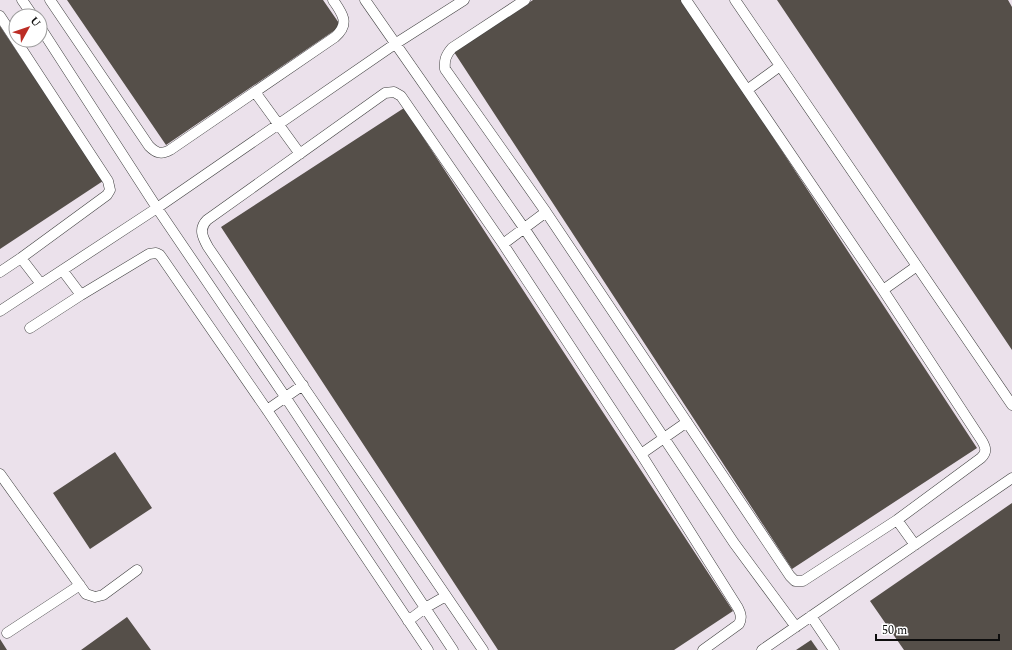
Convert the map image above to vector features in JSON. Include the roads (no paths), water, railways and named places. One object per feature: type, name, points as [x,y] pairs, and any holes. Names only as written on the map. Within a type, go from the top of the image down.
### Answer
[{"type":"lane","points":[[50,0],[149,146],[157,152],[166,152],[170,150],[342,32],[344,26],[341,13],[334,0]]},
{"type":"lane","points":[[365,0],[524,228],[734,543],[796,627]]},
{"type":"lane","points":[[0,312],[157,208],[395,44],[464,0]]},
{"type":"lane","points":[[525,0],[452,48],[444,61],[445,69],[546,212],[790,576],[795,581],[806,580],[896,520],[980,458],[986,449],[982,440],[883,290],[686,0]]},
{"type":"lane","points":[[735,0],[1012,405]]},
{"type":"lane","points":[[0,16],[108,181],[110,187],[107,195],[0,272]]},
{"type":"lane","points":[[48,39],[157,208],[286,398],[453,650]]},
{"type":"lane","points":[[747,90],[780,66]]},
{"type":"lane","points":[[255,92],[300,154]]},
{"type":"lane","points":[[483,650],[208,248],[204,241],[202,230],[203,224],[207,220],[385,93],[394,92],[401,96],[503,244],[641,454],[741,614],[739,624],[703,650]]},
{"type":"lane","points":[[503,244],[546,212]]},
{"type":"lane","points":[[30,328],[149,254],[156,253],[160,255],[268,410],[428,650]]},
{"type":"lane","points":[[21,258],[41,284]]},
{"type":"lane","points":[[883,290],[917,266]]},
{"type":"lane","points":[[63,271],[81,295]]},
{"type":"lane","points":[[268,410],[303,385]]},
{"type":"lane","points":[[641,454],[687,422]]},
{"type":"lane","points":[[0,474],[80,585],[90,596],[99,597],[137,570]]},
{"type":"lane","points":[[762,650],[1012,478]]},
{"type":"lane","points":[[896,520],[915,545]]},
{"type":"lane","points":[[7,633],[80,585]]},
{"type":"lane","points":[[408,621],[446,596]]},
{"type":"lane","points":[[811,616],[834,650]]}]
